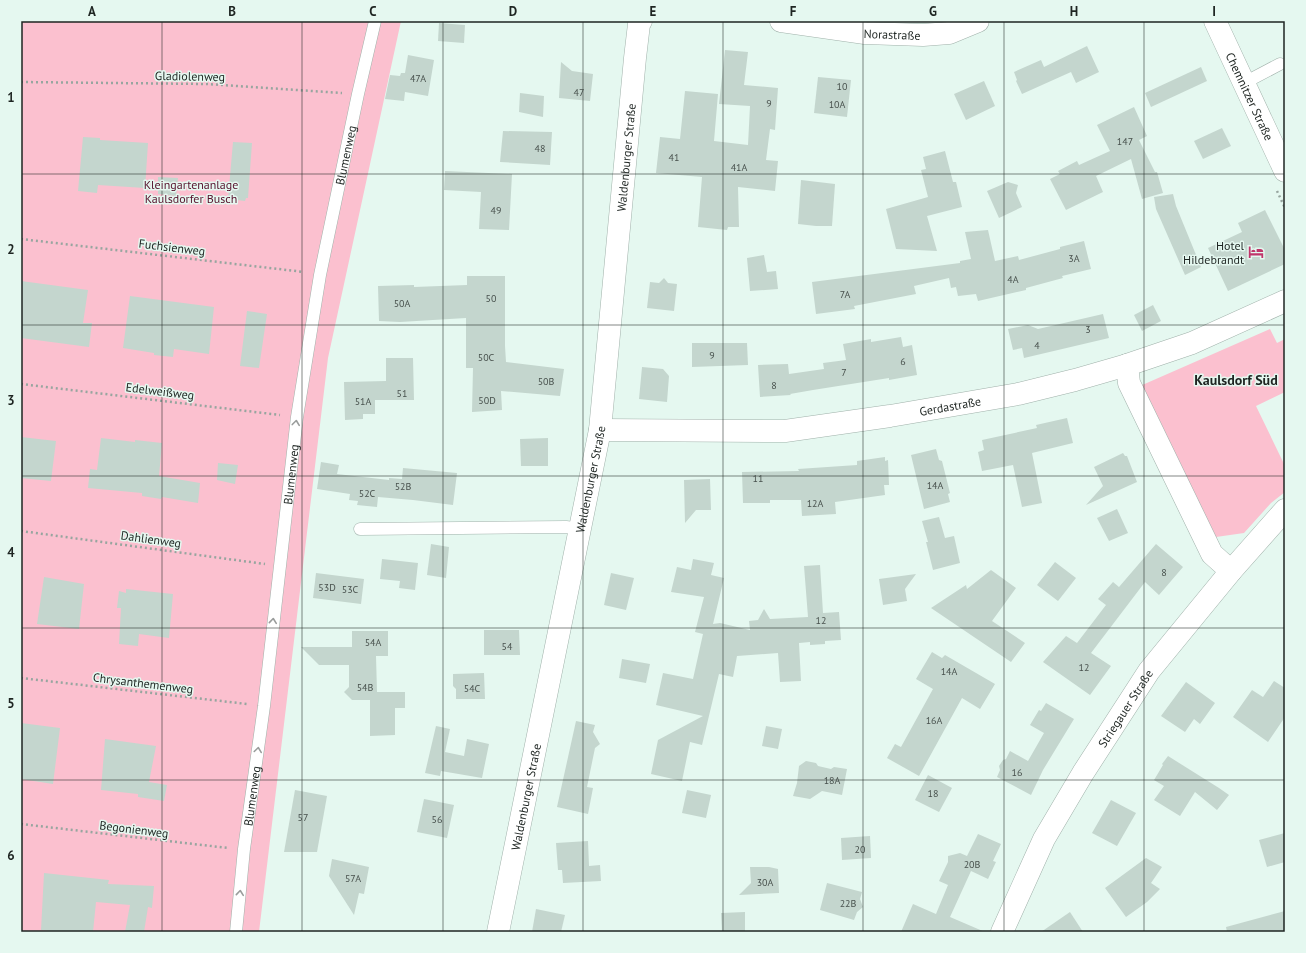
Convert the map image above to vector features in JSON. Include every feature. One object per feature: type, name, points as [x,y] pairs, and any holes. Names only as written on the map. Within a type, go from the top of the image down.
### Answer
[{"type":"street","name":"Waldenburger Straße","points":[[498,932],[600,430],[634,65],[640,21]]},
{"type":"street","name":"Norastraße","points":[[781,21],[865,32],[923,35],[949,33],[978,21]]},
{"type":"street","name":"Chemnitzer Straße","points":[[1215,21],[1285,170]]},
{"type":"street","name":"Gerdastraße","points":[[600,430],[793,430],[890,416],[1018,394],[1075,380],[1192,343],[1285,302]]},
{"type":"street","points":[[1126,365],[1129,383],[1212,554],[1231,571]]},
{"type":"street","name":"Striegauer Straße","points":[[1002,932],[1044,839],[1083,773],[1149,671],[1231,571],[1285,510]]},
{"type":"lane","name":"Blumenweg","points":[[236,932],[244,849],[264,706],[297,418],[320,275],[375,21]]},
{"type":"lane","points":[[1244,82],[1280,64]]},
{"type":"lane","points":[[360,529],[566,527],[581,529]]},
{"type":"path","name":"Gladiolenweg","points":[[21,82],[207,84],[358,94]]},
{"type":"path","name":"Fuchsienweg","points":[[21,239],[298,271],[320,275]]},
{"type":"path","name":"Edelweißweg","points":[[21,384],[270,413],[297,418]]},
{"type":"path","name":"Dahlienweg","points":[[21,531],[279,566]]},
{"type":"path","name":"Chrysanthemenweg","points":[[21,678],[264,706]]},
{"type":"path","name":"Begonienweg","points":[[21,824],[215,847],[244,849]]},
{"type":"green space","name":"Kleingartenanlage Kaulsdorfer Busch","points":[[21,21],[401,21],[328,358],[259,932],[21,932]]},
{"type":"green space","points":[[1270,329],[1277,343],[1285,339],[1285,392],[1256,406],[1285,466],[1285,492],[1271,503],[1244,533],[1216,537],[1140,386]]},
{"type":"building","points":[[439,23],[465,25],[464,43],[438,41]]},
{"type":"building","points":[[1087,46],[1099,72],[1076,83],[1071,72],[1022,94],[1014,72],[1041,60],[1044,67]]},
{"type":"building","points":[[725,50],[748,52],[744,85],[778,88],[775,130],[770,129],[766,160],[778,161],[775,191],[738,187],[739,227],[728,227],[727,230],[698,227],[702,177],[656,173],[660,137],[680,139],[685,91],[718,94],[714,141],[748,145],[750,106],[719,104]]},
{"type":"building","points":[[408,55],[434,60],[428,96],[405,92],[404,101],[385,99],[390,75],[400,76],[401,73],[405,73]]},
{"type":"building","points":[[561,62],[572,71],[593,74],[590,101],[559,98]]},
{"type":"building","points":[[1201,67],[1207,81],[1151,107],[1145,93]]},
{"type":"building","points":[[818,77],[851,80],[847,117],[814,113]]},
{"type":"building","points":[[984,81],[995,106],[966,120],[954,94]]},
{"type":"building","points":[[520,93],[544,96],[543,117],[519,112]]},
{"type":"building","points":[[1134,107],[1147,136],[1139,140],[1155,172],[1157,172],[1163,193],[1142,199],[1131,159],[1096,176],[1103,192],[1066,210],[1050,179],[1060,174],[1058,171],[1077,161],[1079,165],[1110,151],[1097,125]]},
{"type":"building","points":[[1222,128],[1231,146],[1203,159],[1194,141]]},
{"type":"building","points":[[503,131],[552,132],[550,165],[500,162]]},
{"type":"building","points":[[83,137],[100,138],[100,140],[148,143],[145,188],[98,185],[97,193],[78,191]]},
{"type":"building","points":[[233,142],[252,143],[248,198],[246,198],[245,201],[228,199]]},
{"type":"building","points":[[945,151],[953,182],[956,182],[962,207],[927,216],[937,251],[896,249],[886,209],[928,197],[921,170],[926,169],[923,157]]},
{"type":"building","points":[[445,171],[512,174],[509,230],[479,229],[481,192],[444,190]]},
{"type":"building","points":[[158,177],[178,178],[176,196],[158,194]]},
{"type":"building","points":[[801,180],[835,184],[832,226],[798,224]]},
{"type":"building","points":[[1008,182],[1018,185],[1016,193],[1022,207],[999,218],[987,191]]},
{"type":"building","points":[[1173,194],[1176,206],[1201,267],[1185,275],[1156,209],[1154,197]]},
{"type":"building","points":[[1265,210],[1285,250],[1285,264],[1228,291],[1208,248],[1242,232],[1238,223]]},
{"type":"building","points":[[988,230],[995,261],[1018,256],[1019,260],[1084,241],[1091,269],[1062,276],[1063,278],[1026,288],[1026,290],[978,301],[976,294],[958,296],[956,287],[951,288],[949,278],[914,286],[916,294],[854,306],[855,309],[816,314],[812,282],[960,263],[960,261],[971,259],[965,232]]},
{"type":"building","points":[[764,255],[767,272],[776,271],[778,289],[750,291],[747,258]]},
{"type":"building","points":[[467,276],[505,276],[506,362],[564,369],[560,396],[501,391],[502,410],[472,412],[473,368],[466,368],[466,318],[400,322],[379,321],[378,286],[414,285],[414,287],[467,285]]},
{"type":"building","points":[[664,278],[668,283],[677,284],[674,311],[647,308],[650,282],[659,283]]},
{"type":"building","points":[[21,281],[88,290],[83,323],[92,323],[89,347],[21,338]]},
{"type":"building","points":[[130,296],[214,307],[209,354],[174,349],[173,357],[154,355],[154,353],[123,348]]},
{"type":"building","points":[[1153,305],[1161,321],[1142,331],[1134,315]]},
{"type":"building","points":[[247,311],[267,314],[259,368],[240,366]]},
{"type":"building","points":[[1103,314],[1109,338],[1024,358],[1022,348],[1013,350],[1008,329],[1028,325],[1038,329]]},
{"type":"building","points":[[901,337],[903,347],[912,345],[917,375],[813,390],[790,394],[791,395],[760,397],[758,365],[788,364],[789,374],[824,369],[823,363],[846,360],[843,344],[871,339],[871,342]]},
{"type":"building","points":[[692,343],[747,343],[748,365],[692,367]]},
{"type":"building","points":[[386,358],[413,358],[414,400],[375,400],[375,414],[363,414],[363,419],[345,420],[344,382],[386,381]]},
{"type":"building","points":[[642,367],[663,369],[669,376],[667,402],[639,399]]},
{"type":"building","points":[[1067,418],[1073,443],[1032,453],[1042,503],[1022,507],[1013,465],[982,471],[978,452],[984,450],[982,440],[1037,428],[1036,425]]},
{"type":"building","points":[[21,437],[56,441],[51,481],[21,478]]},
{"type":"building","points":[[101,438],[135,442],[135,440],[162,443],[159,476],[200,483],[198,503],[162,497],[161,499],[142,496],[142,493],[88,488],[90,469],[97,470]]},
{"type":"building","points":[[548,438],[548,466],[521,466],[520,439]]},
{"type":"building","points":[[936,449],[939,460],[942,461],[950,493],[948,494],[950,502],[924,509],[911,455]]},
{"type":"building","points":[[1123,453],[1127,456],[1137,482],[1086,505],[1103,486],[1094,467]]},
{"type":"building","points":[[885,457],[885,461],[888,460],[889,485],[884,485],[885,495],[835,502],[836,514],[802,516],[801,500],[770,500],[770,503],[743,503],[742,472],[799,471],[798,469],[857,465],[857,461]]},
{"type":"building","points":[[321,462],[339,465],[337,474],[389,480],[389,478],[402,479],[403,468],[457,473],[453,505],[378,497],[377,507],[357,505],[358,501],[349,500],[350,494],[317,489]]},
{"type":"building","points":[[218,463],[238,465],[235,484],[217,480]]},
{"type":"building","points":[[710,479],[711,510],[696,510],[685,523],[684,480]]},
{"type":"building","points":[[1117,509],[1128,533],[1109,541],[1097,518]]},
{"type":"building","points":[[939,517],[945,538],[954,536],[960,563],[933,570],[926,542],[928,542],[922,521]]},
{"type":"building","points":[[431,544],[449,547],[446,578],[427,575]]},
{"type":"building","points":[[1156,544],[1183,567],[1159,595],[1145,582],[1091,653],[1111,666],[1090,695],[1043,662],[1066,636],[1077,643],[1106,605],[1098,599],[1113,582],[1119,587]]},
{"type":"building","points":[[382,559],[418,563],[415,590],[399,588],[400,581],[380,579]]},
{"type":"building","points":[[693,559],[714,563],[711,575],[724,578],[713,624],[720,623],[750,630],[749,621],[758,620],[764,609],[770,619],[808,617],[804,566],[820,565],[823,613],[839,612],[841,640],[825,641],[825,644],[810,645],[810,642],[799,643],[801,681],[780,682],[778,653],[737,656],[733,677],[719,674],[702,745],[690,742],[682,781],[651,774],[658,740],[703,716],[656,705],[663,673],[693,679],[703,634],[695,632],[704,597],[671,592],[677,567],[691,570]]},
{"type":"building","points":[[1055,562],[1076,578],[1058,601],[1037,585]]},
{"type":"building","points":[[991,570],[1016,588],[992,621],[1025,643],[1011,662],[931,608],[966,585],[967,589]]},
{"type":"building","points":[[316,573],[364,579],[361,604],[313,598]]},
{"type":"building","points":[[611,573],[634,578],[626,610],[604,605]]},
{"type":"building","points":[[916,574],[905,589],[907,601],[883,605],[879,579]]},
{"type":"building","points":[[44,577],[84,584],[79,629],[37,624]]},
{"type":"building","points":[[126,589],[173,594],[169,638],[139,634],[138,646],[119,644],[121,608],[117,608],[119,591],[126,593]]},
{"type":"building","points":[[484,630],[519,630],[520,655],[484,655]]},
{"type":"building","points":[[352,631],[388,631],[388,656],[376,656],[377,692],[405,692],[405,708],[395,708],[395,735],[370,736],[370,700],[352,700],[344,692],[349,687],[349,665],[319,665],[301,647],[352,647]]},
{"type":"building","points":[[932,652],[942,658],[945,655],[995,684],[980,709],[962,698],[919,776],[887,758],[895,744],[901,747],[933,689],[916,679]]},
{"type":"building","points":[[622,659],[650,664],[646,683],[619,678]]},
{"type":"building","points":[[484,673],[485,699],[456,699],[456,689],[453,686],[453,674]]},
{"type":"building","points":[[1274,681],[1285,688],[1285,717],[1268,742],[1233,717],[1252,690],[1263,697]]},
{"type":"building","points":[[1186,682],[1215,703],[1200,724],[1194,719],[1185,732],[1161,716]]},
{"type":"building","points":[[1046,703],[1074,719],[1043,770],[1031,795],[997,777],[1000,770],[999,766],[1003,760],[1006,759],[1010,751],[1028,761],[1044,733],[1030,725],[1039,710],[1041,711]]},
{"type":"building","points":[[576,721],[595,725],[593,732],[600,744],[595,748],[587,787],[593,788],[588,814],[557,807]]},
{"type":"building","points":[[21,723],[60,728],[53,784],[21,779]]},
{"type":"building","points":[[436,726],[450,729],[445,752],[464,756],[467,739],[489,744],[482,778],[441,771],[440,776],[425,773]]},
{"type":"building","points":[[766,726],[782,729],[778,749],[762,746]]},
{"type":"building","points":[[105,739],[156,746],[149,782],[167,785],[164,801],[138,797],[138,794],[101,790]]},
{"type":"building","points":[[1168,756],[1229,795],[1217,810],[1195,792],[1180,816],[1154,800],[1164,786],[1154,780]]},
{"type":"building","points":[[806,761],[831,769],[834,767],[847,769],[842,795],[822,791],[810,799],[793,796],[797,783],[799,766]]},
{"type":"building","points":[[928,775],[952,788],[939,812],[915,800]]},
{"type":"building","points":[[295,790],[327,796],[317,852],[284,852]]},
{"type":"building","points":[[687,790],[711,795],[706,818],[682,813]]},
{"type":"building","points":[[424,799],[454,805],[447,838],[417,832]]},
{"type":"building","points":[[1111,800],[1136,813],[1117,846],[1092,833]]},
{"type":"building","points":[[1285,833],[1285,862],[1267,867],[1259,840]]},
{"type":"building","points":[[978,834],[1001,844],[993,861],[996,862],[988,879],[971,871],[950,917],[985,932],[901,932],[913,904],[936,914],[948,885],[939,881],[948,862],[948,856],[960,853],[967,856]]},
{"type":"building","points":[[870,836],[871,858],[842,860],[841,838]]},
{"type":"building","points":[[588,841],[589,866],[600,865],[601,881],[563,883],[562,870],[558,870],[556,843]]},
{"type":"building","points":[[1146,858],[1162,867],[1151,883],[1160,889],[1147,902],[1126,917],[1105,888]]},
{"type":"building","points":[[332,859],[369,867],[364,894],[359,893],[354,915],[329,876]]},
{"type":"building","points":[[750,867],[769,867],[778,869],[779,893],[739,895],[751,883]]},
{"type":"building","points":[[44,873],[109,880],[108,884],[154,886],[152,908],[148,907],[144,932],[125,932],[130,905],[96,902],[93,932],[60,932],[41,930]]},
{"type":"building","points":[[827,883],[862,892],[860,899],[863,907],[857,912],[854,920],[820,910]]},
{"type":"building","points":[[536,909],[565,915],[561,932],[532,932]]},
{"type":"building","points":[[1285,911],[1285,932],[1227,932],[1226,927]]},
{"type":"building","points":[[745,912],[745,932],[722,932],[721,913]]},
{"type":"building","points":[[1070,912],[1083,932],[1041,932]]},
{"type":"place","name":"Hotel Hildebrandt","points":[[1256,252]]},
{"type":"district","name":"Kaulsdorf Süd","points":[[1236,380]]}]
